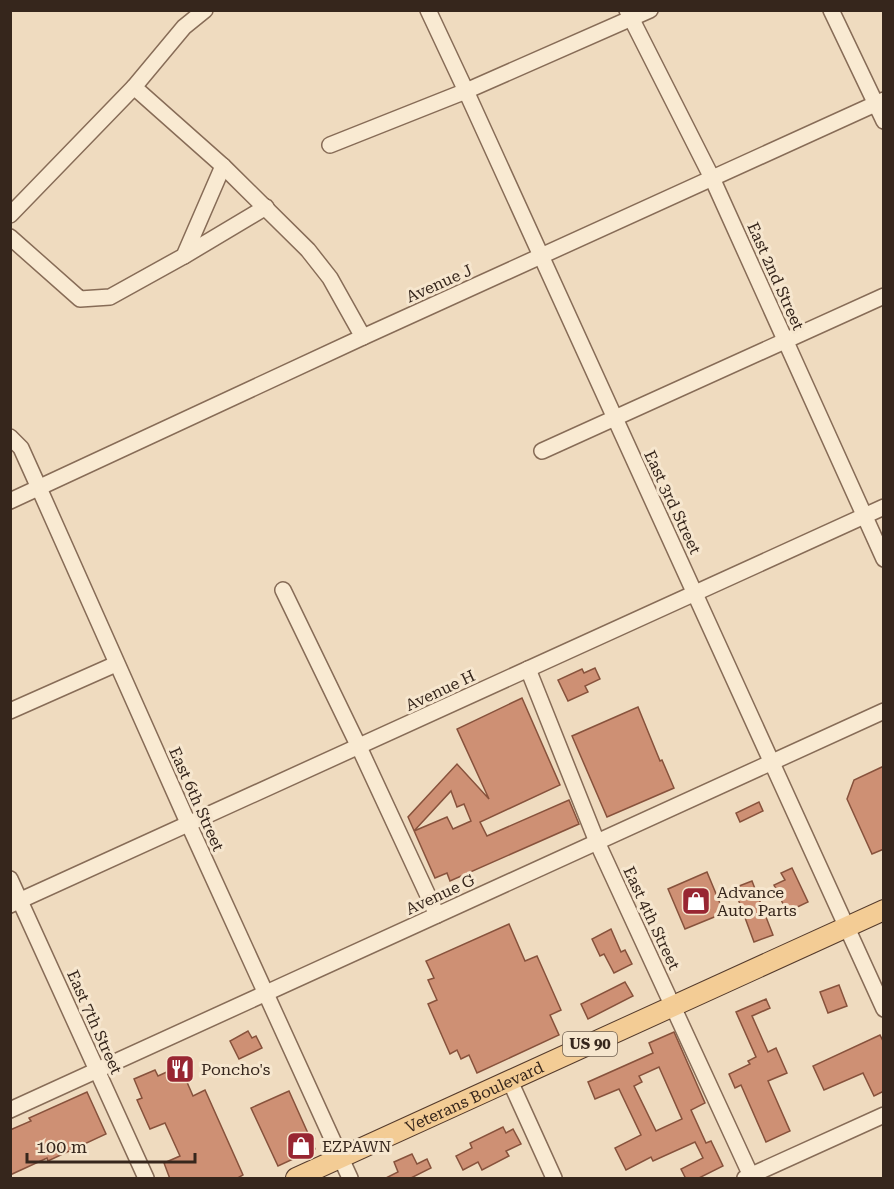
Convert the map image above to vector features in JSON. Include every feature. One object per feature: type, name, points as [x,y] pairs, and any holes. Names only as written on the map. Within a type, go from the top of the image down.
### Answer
[{"type":"main road","name":"Veterans Boulevard","points":[[296,1179],[884,910]]},
{"type":"street","points":[[10,215],[134,87],[184,27],[205,10]]},
{"type":"street","name":"East 3rd Street","points":[[428,10],[884,1009]]},
{"type":"street","points":[[330,145],[466,91],[629,15],[650,10]]},
{"type":"street","points":[[831,10],[879,102],[884,122]]},
{"type":"street","name":"East 2nd Street","points":[[629,15],[712,178],[884,559]]},
{"type":"street","points":[[134,87],[223,166],[308,250],[330,278],[363,337]]},
{"type":"street","name":"Avenue J","points":[[10,501],[879,102]]},
{"type":"street","points":[[184,256],[223,166]]},
{"type":"street","points":[[10,237],[80,299],[110,297],[266,207]]},
{"type":"street","points":[[542,451],[884,296]]},
{"type":"street","name":"East 6th Street","points":[[10,437],[21,448],[350,1179]]},
{"type":"street","name":"Avenue H","points":[[15,903],[884,507]]},
{"type":"street","points":[[283,590],[437,915]]},
{"type":"street","points":[[10,711],[117,664]]},
{"type":"street","name":"East 4th Street","points":[[528,669],[597,842],[749,1178]]},
{"type":"street","name":"Avenue G","points":[[10,1110],[884,711]]},
{"type":"street","name":"East 7th Street","points":[[10,879],[15,903],[97,1070],[147,1179]]},
{"type":"street","points":[[510,1081],[554,1179]]},
{"type":"street","points":[[749,1178],[884,1115]]},
{"type":"building","points":[[595,668],[600,679],[585,686],[588,692],[568,701],[558,680],[582,669],[584,673]]},
{"type":"building","points":[[522,698],[560,785],[480,822],[487,836],[569,800],[579,824],[450,881],[447,873],[435,878],[414,831],[408,817],[457,764],[489,799],[457,729]],"holes":[[[451,791],[457,807],[464,804],[471,821],[453,829],[447,817],[414,831]]]},
{"type":"building","points":[[638,707],[660,761],[662,760],[674,788],[607,817],[572,736]]},
{"type":"building","points":[[884,766],[884,849],[872,854],[847,799],[854,780]]},
{"type":"building","points":[[759,802],[763,811],[740,822],[736,813]]},
{"type":"building","points":[[792,868],[808,902],[787,912],[774,885],[785,880],[781,873]]},
{"type":"building","name":"Advance Auto Parts","points":[[707,872],[724,913],[685,929],[668,889]]},
{"type":"building","points":[[752,881],[773,935],[754,942],[734,888]]},
{"type":"building","points":[[509,924],[525,961],[537,956],[561,1010],[550,1015],[559,1035],[477,1073],[469,1055],[461,1059],[457,1050],[450,1054],[428,1004],[437,1000],[428,980],[434,978],[426,961]]},
{"type":"building","points":[[611,929],[621,952],[625,950],[632,964],[614,973],[604,954],[600,956],[592,939]]},
{"type":"building","points":[[625,982],[633,996],[588,1019],[581,1004]]},
{"type":"building","points":[[839,985],[847,1006],[828,1013],[820,992]]},
{"type":"building","points":[[766,999],[770,1008],[752,1016],[768,1052],[776,1048],[787,1073],[768,1081],[790,1131],[766,1142],[741,1085],[735,1088],[729,1074],[750,1064],[748,1061],[756,1057],[736,1012]]},
{"type":"building","points":[[248,1031],[252,1038],[256,1036],[262,1048],[239,1059],[230,1041]]},
{"type":"building","points":[[674,1032],[705,1103],[691,1110],[706,1143],[711,1141],[723,1166],[697,1179],[686,1179],[681,1169],[703,1158],[695,1142],[653,1161],[651,1157],[626,1170],[615,1148],[641,1135],[619,1089],[595,1099],[588,1082],[653,1053],[649,1043]],"holes":[[[659,1067],[682,1119],[656,1131],[634,1086],[642,1082],[639,1076]]]},
{"type":"building","points":[[880,1035],[884,1043],[884,1091],[874,1096],[863,1073],[824,1090],[813,1066]]},
{"type":"building","points":[[180,1066],[193,1096],[205,1090],[243,1175],[236,1179],[170,1179],[164,1163],[180,1156],[165,1123],[150,1129],[137,1100],[142,1098],[134,1079],[155,1070],[158,1076]]},
{"type":"building","points":[[289,1091],[315,1149],[278,1166],[251,1108]]},
{"type":"building","points":[[87,1092],[106,1134],[48,1161],[47,1158],[10,1175],[10,1130],[31,1121],[29,1118]]},
{"type":"building","points":[[503,1127],[506,1133],[513,1129],[521,1144],[506,1151],[509,1156],[482,1170],[478,1162],[463,1170],[456,1156],[472,1148],[470,1143]]},
{"type":"building","points":[[412,1154],[417,1164],[427,1159],[431,1168],[409,1179],[384,1179],[398,1172],[394,1162]]},
{"type":"place","name":"Advance Auto Parts","points":[[696,901]]},
{"type":"place","name":"Poncho's","points":[[180,1069]]},
{"type":"place","name":"EZPAWN","points":[[301,1146]]}]
